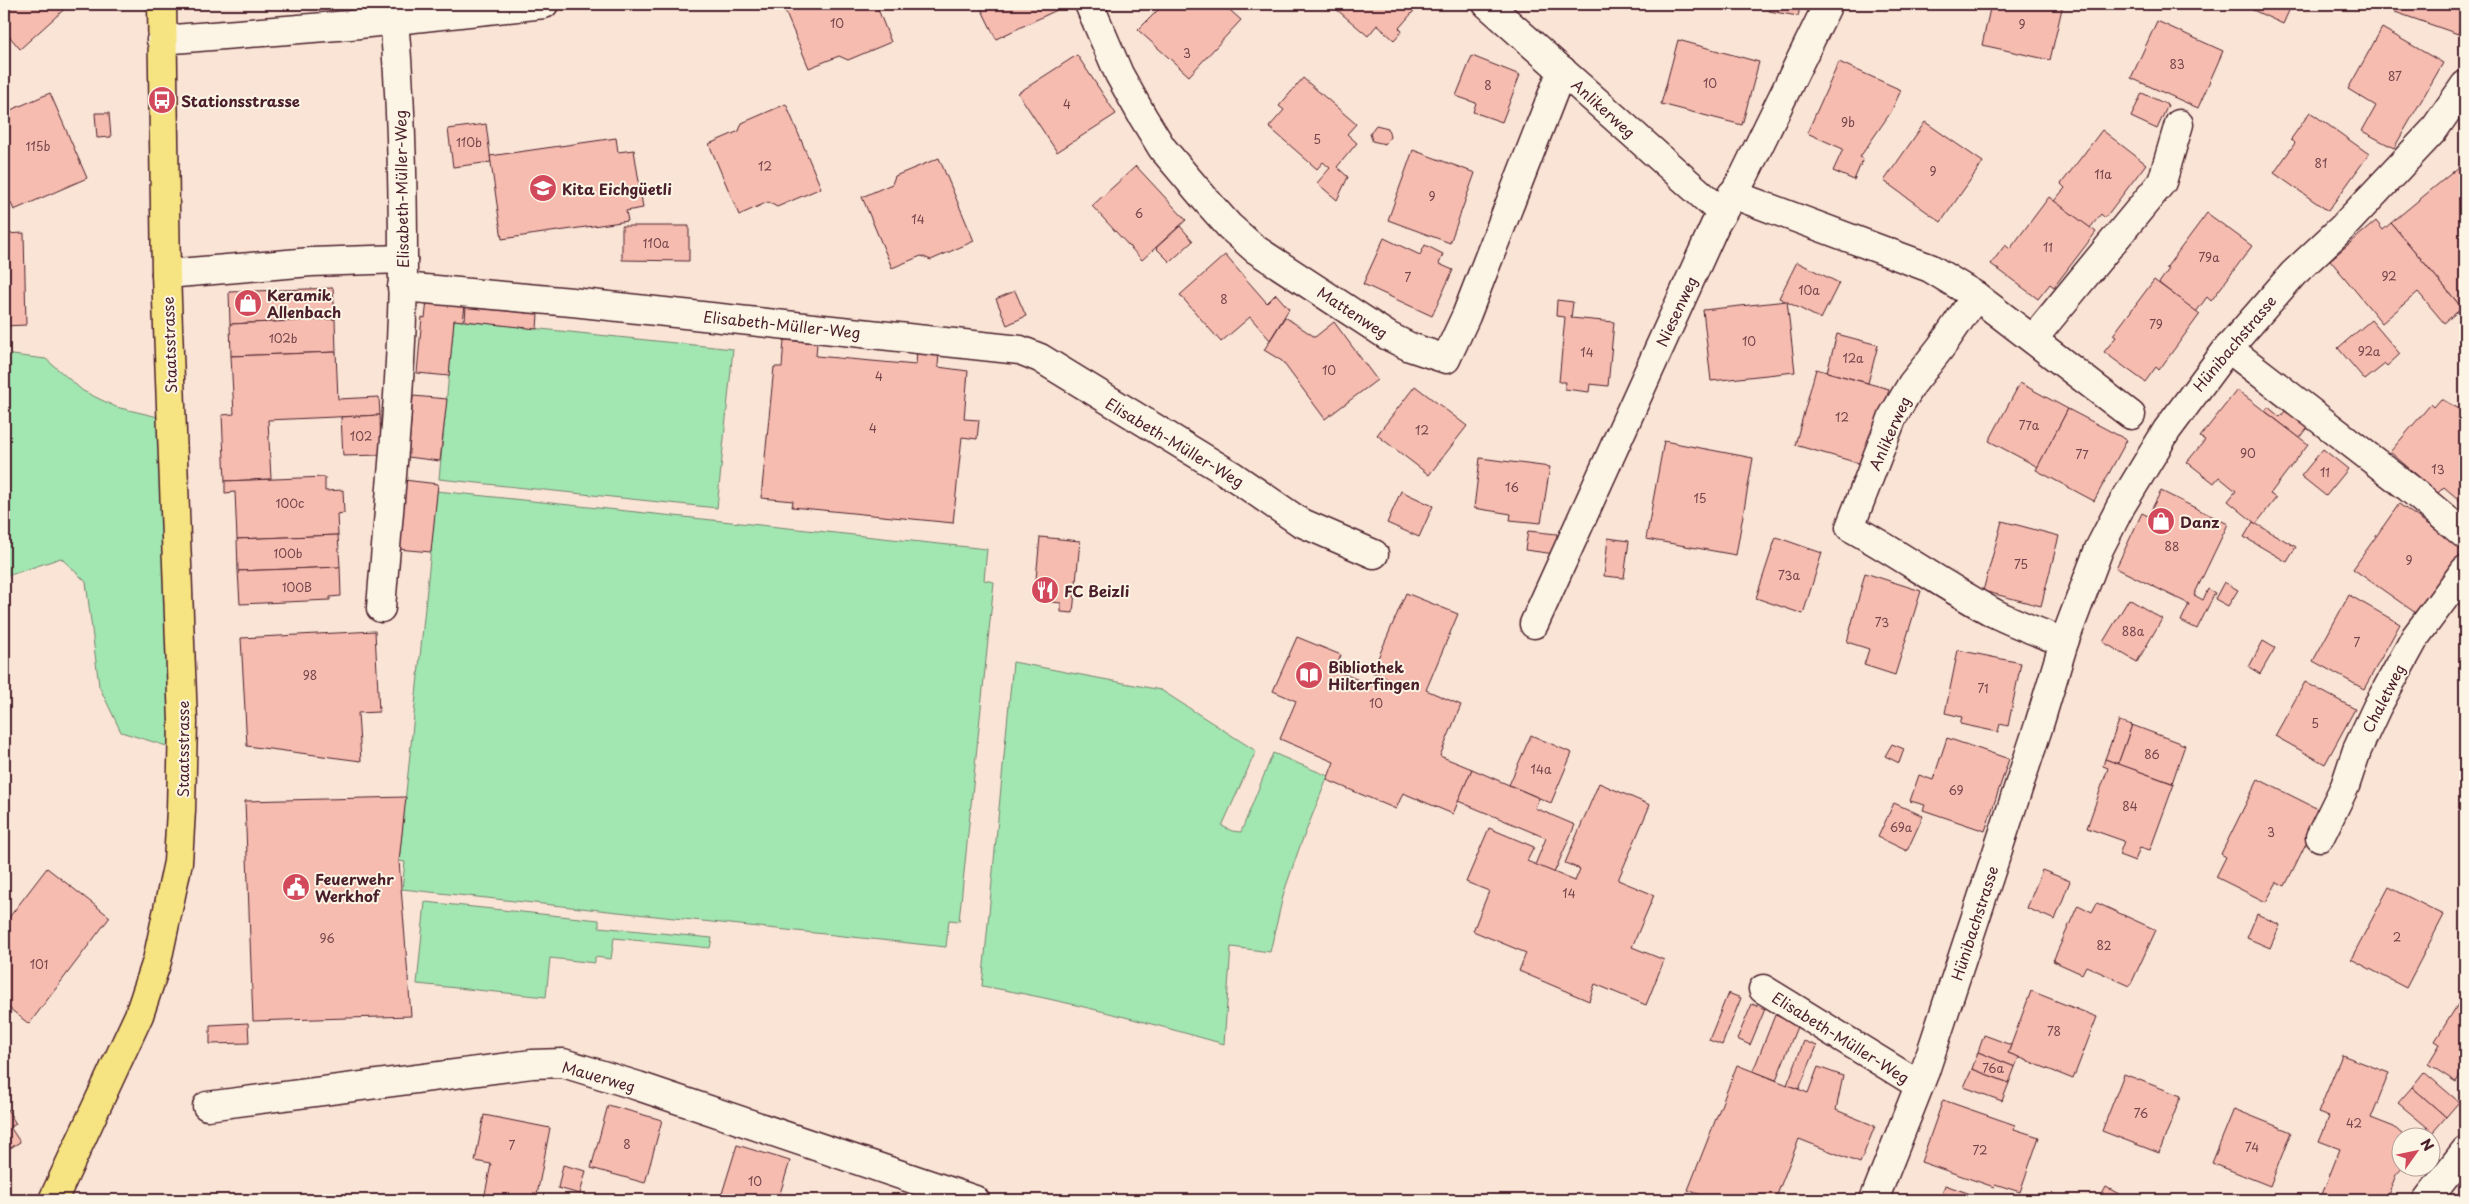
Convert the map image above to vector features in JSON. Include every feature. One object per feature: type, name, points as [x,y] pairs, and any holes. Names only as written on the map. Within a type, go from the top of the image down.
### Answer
[{"type":"main road","name":"Staatsstrasse","points":[[53,1200],[139,1015],[157,961],[178,862],[182,810],[183,722],[166,274],[161,40],[162,4]]},
{"type":"street","points":[[161,40],[394,20],[540,4]]},
{"type":"street","name":"Mattenweg","points":[[1089,4],[1119,74],[1142,117],[1162,148],[1229,226],[1255,249],[1388,336],[1410,347],[1446,359],[1466,316],[1562,70]]},
{"type":"street","name":"Anlikerweg","points":[[1487,4],[1562,70],[1726,203],[1930,268],[1976,296],[2131,414]]},
{"type":"street","name":"Niesenweg","points":[[1534,624],[1726,203],[1744,174],[1828,4]]},
{"type":"street","name":"Elisabeth-Müller-Weg","points":[[394,20],[400,106],[402,287],[572,302],[1020,350],[1040,358],[1181,446],[1233,476],[1300,522],[1374,554]]},
{"type":"street","name":"Hünibachstrasse","points":[[1874,1200],[1919,1085],[2038,728],[2064,642],[2099,549],[2121,506],[2167,430],[2228,348],[2293,274],[2342,228],[2433,131],[2465,85]]},
{"type":"street","points":[[2033,339],[2162,182],[2179,124]]},
{"type":"street","name":"Staatsstrasse","points":[[166,274],[311,262],[403,259]]},
{"type":"street","points":[[381,608],[398,380],[402,287]]},
{"type":"street","name":"Anlikerweg","points":[[1976,296],[1941,347],[1912,384],[1894,416],[1850,527],[1895,552],[1994,613],[2026,628],[2064,642]]},
{"type":"street","points":[[2228,348],[2401,482],[2465,535]]},
{"type":"street","name":"Chaletweg","points":[[2320,837],[2345,786],[2357,750],[2377,708],[2416,636],[2465,570]]},
{"type":"street","name":"Elisabeth-Müller-Weg","points":[[1763,989],[1919,1085]]},
{"type":"street","name":"Mauerweg","points":[[207,1106],[532,1064],[563,1063],[638,1086],[975,1200]]},
{"type":"street","points":[[2426,1200],[2465,1151]]},
{"type":"green space","points":[[454,320],[733,349],[717,508],[439,479]]},
{"type":"green space","points":[[4,354],[46,359],[83,391],[116,407],[171,420],[183,751],[121,732],[99,686],[86,582],[61,558],[4,577]]},
{"type":"green space","points":[[437,491],[987,549],[984,580],[994,582],[959,921],[949,920],[946,947],[402,889],[405,862],[399,861]]},
{"type":"green space","points":[[1013,662],[1161,690],[1256,751],[1222,826],[1232,831],[1241,832],[1273,753],[1328,776],[1284,892],[1270,952],[1231,947],[1224,1044],[1103,1012],[982,986]]},
{"type":"green space","points":[[425,902],[599,920],[599,927],[712,938],[710,948],[614,938],[611,959],[595,957],[595,963],[550,958],[546,997],[417,984]]},
{"type":"building","points":[[4,4],[70,4],[20,49],[4,30]]},
{"type":"building","points":[[782,4],[876,4],[891,42],[848,60],[839,56],[809,68]]},
{"type":"building","points":[[979,4],[1060,4],[1061,8],[996,39]]},
{"type":"building","points":[[1164,4],[1223,4],[1241,20],[1189,76],[1138,30]]},
{"type":"building","points":[[1330,4],[1419,5],[1399,28],[1402,31],[1394,40],[1377,25],[1368,36]]},
{"type":"building","points":[[1771,4],[1801,4],[1798,16],[1769,11]]},
{"type":"building","points":[[1991,4],[2063,4],[2050,60],[1982,45]]},
{"type":"building","points":[[2240,4],[2292,4],[2283,24]]},
{"type":"building","points":[[2398,4],[2465,4],[2465,13],[2458,34],[2395,12]]},
{"type":"building","points":[[2157,21],[2223,51],[2198,108],[2131,78]]},
{"type":"building","points":[[2382,28],[2443,63],[2394,148],[2362,131],[2376,106],[2348,89]]},
{"type":"building","points":[[1678,40],[1759,62],[1742,125],[1661,104]]},
{"type":"building","points":[[1077,55],[1116,114],[1057,152],[1018,93]]},
{"type":"building","points":[[1472,56],[1520,75],[1502,122],[1473,112],[1476,103],[1456,96]]},
{"type":"building","points":[[1839,62],[1901,90],[1891,112],[1860,157],[1863,159],[1854,180],[1833,171],[1843,149],[1807,133]]},
{"type":"building","points":[[1303,78],[1356,124],[1347,134],[1357,143],[1337,167],[1348,177],[1337,200],[1317,183],[1330,168],[1323,162],[1317,169],[1269,127],[1284,110],[1279,106]]},
{"type":"building","points":[[50,93],[87,178],[14,210],[4,187],[4,113]]},
{"type":"building","points":[[2142,93],[2168,105],[2157,129],[2131,117]]},
{"type":"building","points":[[786,104],[821,188],[777,207],[768,202],[739,215],[709,144],[739,131],[742,123]]},
{"type":"building","points":[[2310,112],[2369,154],[2328,211],[2274,173],[2295,143],[2291,139]]},
{"type":"building","points":[[95,113],[109,113],[111,137],[97,138]]},
{"type":"building","points":[[1925,122],[1983,162],[1941,222],[1884,181]]},
{"type":"building","points":[[486,124],[491,162],[453,167],[448,129]]},
{"type":"building","points":[[1376,125],[1388,128],[1390,137],[1385,144],[1372,141],[1370,133]]},
{"type":"building","points":[[2102,130],[2146,164],[2105,218],[2101,214],[2090,228],[2054,201],[2065,188],[2061,184]]},
{"type":"building","points":[[616,138],[618,152],[634,150],[643,208],[626,211],[628,221],[502,239],[490,156]]},
{"type":"building","points":[[1413,150],[1475,173],[1450,243],[1388,220]]},
{"type":"building","points":[[939,158],[974,241],[931,260],[921,256],[892,268],[862,197],[892,184],[895,176]]},
{"type":"building","points":[[2465,162],[2465,306],[2462,308],[2391,223]]},
{"type":"building","points":[[1136,166],[1186,220],[1142,260],[1092,206]]},
{"type":"building","points":[[2049,197],[2096,232],[2054,287],[2050,284],[2038,299],[1991,264],[2005,245],[2010,249]]},
{"type":"building","points":[[2207,213],[2252,246],[2211,301],[2207,297],[2196,312],[2159,283],[2169,269],[2166,268]]},
{"type":"building","points":[[2376,221],[2383,230],[2391,223],[2462,308],[2444,323],[2418,292],[2382,323],[2330,260]]},
{"type":"building","points":[[622,226],[689,226],[689,261],[622,260]]},
{"type":"building","points":[[1180,226],[1193,241],[1170,262],[1156,248]]},
{"type":"building","points":[[24,233],[26,325],[4,326],[4,234]]},
{"type":"building","points":[[1384,238],[1420,255],[1425,245],[1443,254],[1439,264],[1453,270],[1432,316],[1363,284]]},
{"type":"building","points":[[1225,255],[1267,303],[1276,294],[1289,309],[1270,340],[1250,317],[1221,342],[1180,295]]},
{"type":"building","points":[[1797,262],[1839,283],[1821,319],[1779,298]]},
{"type":"building","points":[[2154,280],[2200,314],[2159,370],[2156,367],[2145,382],[2104,352],[2116,337],[2113,335]]},
{"type":"building","points":[[333,288],[335,319],[230,324],[229,292]]},
{"type":"building","points":[[1015,291],[1026,316],[1007,325],[996,299]]},
{"type":"building","points":[[1557,300],[1573,302],[1571,318],[1614,322],[1608,386],[1590,384],[1589,392],[1565,389],[1566,382],[1559,382],[1565,317],[1556,316]]},
{"type":"building","points":[[427,301],[465,305],[463,321],[454,320],[449,376],[417,373],[422,317],[425,318]]},
{"type":"building","points":[[1787,301],[1795,372],[1711,381],[1703,310]]},
{"type":"building","points":[[466,307],[538,314],[537,329],[465,321]]},
{"type":"building","points":[[1285,317],[1315,337],[1334,322],[1377,380],[1325,419],[1282,361],[1264,350]]},
{"type":"building","points":[[335,319],[336,352],[231,356],[230,324]]},
{"type":"building","points":[[2371,320],[2400,354],[2387,366],[2385,364],[2365,380],[2338,348]]},
{"type":"building","points":[[1837,334],[1878,345],[1868,383],[1827,372]]},
{"type":"building","points":[[784,340],[817,343],[816,356],[916,365],[917,350],[939,352],[938,367],[968,371],[964,419],[979,420],[977,439],[962,437],[953,523],[792,507],[793,501],[761,498],[774,367],[782,367]]},
{"type":"building","points":[[336,352],[338,399],[379,397],[380,415],[268,420],[271,479],[225,481],[222,415],[234,414],[231,356]]},
{"type":"building","points":[[1816,369],[1889,389],[1869,466],[1795,445]]},
{"type":"building","points":[[2020,383],[2068,409],[2038,467],[1989,441]]},
{"type":"building","points":[[1415,386],[1467,426],[1429,475],[1377,435]]},
{"type":"building","points":[[2237,390],[2308,444],[2270,494],[2276,498],[2256,524],[2228,501],[2236,491],[2219,477],[2214,483],[2187,462],[2205,440],[2200,437]]},
{"type":"building","points":[[413,396],[447,399],[440,461],[408,457]]},
{"type":"building","points":[[2441,399],[2465,412],[2465,505],[2444,487],[2438,493],[2390,452],[2431,404],[2434,407]]},
{"type":"building","points":[[2268,407],[2280,417],[2288,408],[2310,425],[2300,438],[2265,411]]},
{"type":"building","points":[[2068,409],[2127,440],[2094,501],[2036,470]]},
{"type":"building","points":[[380,415],[381,455],[343,456],[341,417]]},
{"type":"building","points":[[1664,441],[1753,458],[1736,555],[1646,539]]},
{"type":"building","points":[[2323,449],[2348,469],[2326,496],[2301,476]]},
{"type":"building","points":[[1480,458],[1550,467],[1541,523],[1510,520],[1511,514],[1474,508]]},
{"type":"building","points":[[325,477],[325,491],[343,490],[344,513],[337,514],[338,535],[237,539],[235,492],[225,493],[225,481]]},
{"type":"building","points":[[404,480],[438,484],[431,552],[397,549]]},
{"type":"building","points":[[1401,491],[1433,506],[1419,537],[1387,523]]},
{"type":"building","points":[[2161,491],[2228,524],[2194,595],[2203,600],[2208,589],[2215,593],[2197,629],[2181,621],[2189,604],[2116,568],[2142,513],[2148,516]]},
{"type":"building","points":[[2399,504],[2465,550],[2420,616],[2353,569]]},
{"type":"building","points":[[2002,521],[2059,536],[2041,606],[1983,591]]},
{"type":"building","points":[[2253,522],[2296,547],[2287,562],[2244,537]]},
{"type":"building","points":[[1528,531],[1557,534],[1555,554],[1525,550]]},
{"type":"building","points":[[338,535],[340,567],[238,571],[237,539]]},
{"type":"building","points":[[1040,537],[1080,541],[1073,613],[1061,612],[1061,603],[1034,600]]},
{"type":"building","points":[[1776,537],[1822,553],[1803,614],[1756,598]]},
{"type":"building","points":[[1608,538],[1629,541],[1624,578],[1604,576]]},
{"type":"building","points":[[340,567],[341,596],[330,597],[330,600],[240,604],[238,571]]},
{"type":"building","points":[[1865,573],[1921,591],[1895,675],[1864,665],[1869,649],[1847,642]]},
{"type":"building","points":[[2224,582],[2238,590],[2228,606],[2215,599]]},
{"type":"building","points":[[1406,593],[1458,614],[1426,690],[1461,705],[1440,756],[1472,769],[1453,814],[1403,793],[1396,809],[1327,780],[1334,762],[1280,739],[1296,701],[1273,691],[1297,637],[1341,655],[1335,670],[1382,690],[1387,678],[1372,672]]},
{"type":"building","points":[[2349,595],[2400,624],[2364,689],[2313,661]]},
{"type":"building","points":[[2129,599],[2162,619],[2137,662],[2103,642]]},
{"type":"building","points":[[375,631],[379,712],[358,713],[361,761],[247,746],[241,638]]},
{"type":"building","points":[[2263,641],[2275,648],[2260,674],[2249,667]]},
{"type":"building","points":[[1958,650],[2021,663],[2008,726],[2000,724],[1998,732],[1960,724],[1962,717],[1945,713]]},
{"type":"building","points":[[2305,682],[2355,709],[2325,764],[2275,736]]},
{"type":"building","points":[[2119,721],[2132,725],[2118,764],[2105,759]]},
{"type":"building","points":[[2132,725],[2185,745],[2172,783],[2118,764]]},
{"type":"building","points":[[1531,735],[1572,753],[1551,803],[1509,785]]},
{"type":"building","points":[[1947,738],[2009,759],[1985,831],[1923,810],[1925,805],[1910,801],[1919,775],[1933,780]]},
{"type":"building","points":[[1892,744],[1904,749],[1899,763],[1885,756]]},
{"type":"building","points":[[2105,759],[2174,784],[2150,850],[2140,847],[2135,861],[2119,855],[2124,841],[2087,828],[2108,768],[2103,766]]},
{"type":"building","points":[[1472,769],[1539,798],[1535,808],[1575,825],[1554,873],[1535,865],[1546,838],[1458,801]]},
{"type":"building","points":[[2258,779],[2322,811],[2285,886],[2277,882],[2266,902],[2216,877],[2226,857],[2221,854]]},
{"type":"building","points":[[1599,783],[1650,805],[1618,880],[1654,895],[1632,947],[1664,960],[1646,1005],[1595,984],[1589,1001],[1519,971],[1526,953],[1473,931],[1489,891],[1466,882],[1489,828],[1534,847],[1527,861],[1575,881],[1580,869],[1565,863]]},
{"type":"building","points":[[406,797],[399,861],[411,1016],[253,1021],[245,801]]},
{"type":"building","points":[[1894,803],[1923,816],[1907,851],[1878,837]]},
{"type":"building","points":[[47,868],[110,917],[29,1024],[4,1004],[4,924]]},
{"type":"building","points":[[2042,870],[2070,881],[2055,920],[2027,908]]},
{"type":"building","points":[[2389,887],[2444,915],[2406,988],[2351,959]]},
{"type":"building","points":[[2097,903],[2156,930],[2130,986],[2086,966],[2082,974],[2053,961],[2078,905],[2092,912]]},
{"type":"building","points":[[2257,914],[2280,925],[2270,948],[2247,938]]},
{"type":"building","points":[[2031,991],[2097,1017],[2073,1079],[2008,1053]]},
{"type":"building","points":[[1728,993],[1741,998],[1722,1045],[1709,1040]]},
{"type":"building","points":[[2465,993],[2465,1067],[2456,1082],[2428,1064],[2440,1044],[2435,1041]]},
{"type":"building","points":[[1752,1004],[1765,1009],[1750,1045],[1737,1039]]},
{"type":"building","points":[[1775,1015],[1798,1024],[1776,1080],[1753,1071]]},
{"type":"building","points":[[248,1023],[249,1043],[210,1044],[210,1025]]},
{"type":"building","points":[[1984,1035],[2011,1045],[2008,1053],[2019,1057],[2015,1067],[1978,1052]]},
{"type":"building","points":[[1804,1041],[1817,1046],[1799,1089],[1787,1085]]},
{"type":"building","points":[[1978,1052],[2015,1067],[2009,1083],[1972,1069]]},
{"type":"building","points":[[2342,1055],[2389,1073],[2371,1118],[2392,1126],[2392,1176],[2396,1176],[2386,1200],[2328,1200],[2321,1197],[2340,1149],[2319,1141],[2329,1117],[2318,1113]]},
{"type":"building","points":[[1737,1065],[1808,1093],[1818,1067],[1843,1076],[1836,1110],[1875,1126],[1860,1163],[1799,1139],[1775,1200],[1714,1200],[1688,1190]]},
{"type":"building","points":[[1972,1069],[2009,1083],[2002,1101],[1964,1087]]},
{"type":"building","points":[[2424,1072],[2459,1102],[2446,1117],[2412,1087]]},
{"type":"building","points":[[2124,1074],[2181,1096],[2159,1153],[2102,1131]]},
{"type":"building","points":[[2412,1087],[2446,1117],[2438,1126],[2426,1126],[2398,1103]]},
{"type":"building","points":[[1943,1100],[2015,1125],[2014,1129],[2039,1137],[2020,1192],[1995,1184],[1994,1187],[1921,1162]]},
{"type":"building","points":[[608,1105],[662,1120],[645,1183],[591,1168]]},
{"type":"building","points":[[7,1109],[16,1124],[10,1127],[20,1142],[4,1152],[4,1112]]},
{"type":"building","points":[[2234,1109],[2291,1132],[2270,1186],[2212,1163]]},
{"type":"building","points":[[484,1115],[550,1128],[536,1200],[484,1199],[491,1164],[475,1161]]},
{"type":"building","points":[[737,1145],[790,1161],[778,1200],[720,1200]]},
{"type":"building","points":[[563,1165],[586,1171],[580,1194],[558,1188]]},
{"type":"building","points":[[1945,1185],[1976,1196],[1975,1200],[1940,1200]]},
{"type":"building","points":[[2106,1187],[2128,1199],[2128,1200],[2099,1200]]},
{"type":"place","name":"Stationsstrasse","points":[[162,100]]},
{"type":"place","name":"Kita Eichgüetli","points":[[543,188]]},
{"type":"place","name":"Keramik Allenbach","points":[[248,303]]},
{"type":"place","name":"Danz","points":[[2161,521]]},
{"type":"place","name":"FC Beizli","points":[[1045,590]]},
{"type":"place","name":"Bibliothek Hilterfingen","points":[[1309,675]]},
{"type":"place","name":"Feuerwehr Werkhof","points":[[296,887]]}]
